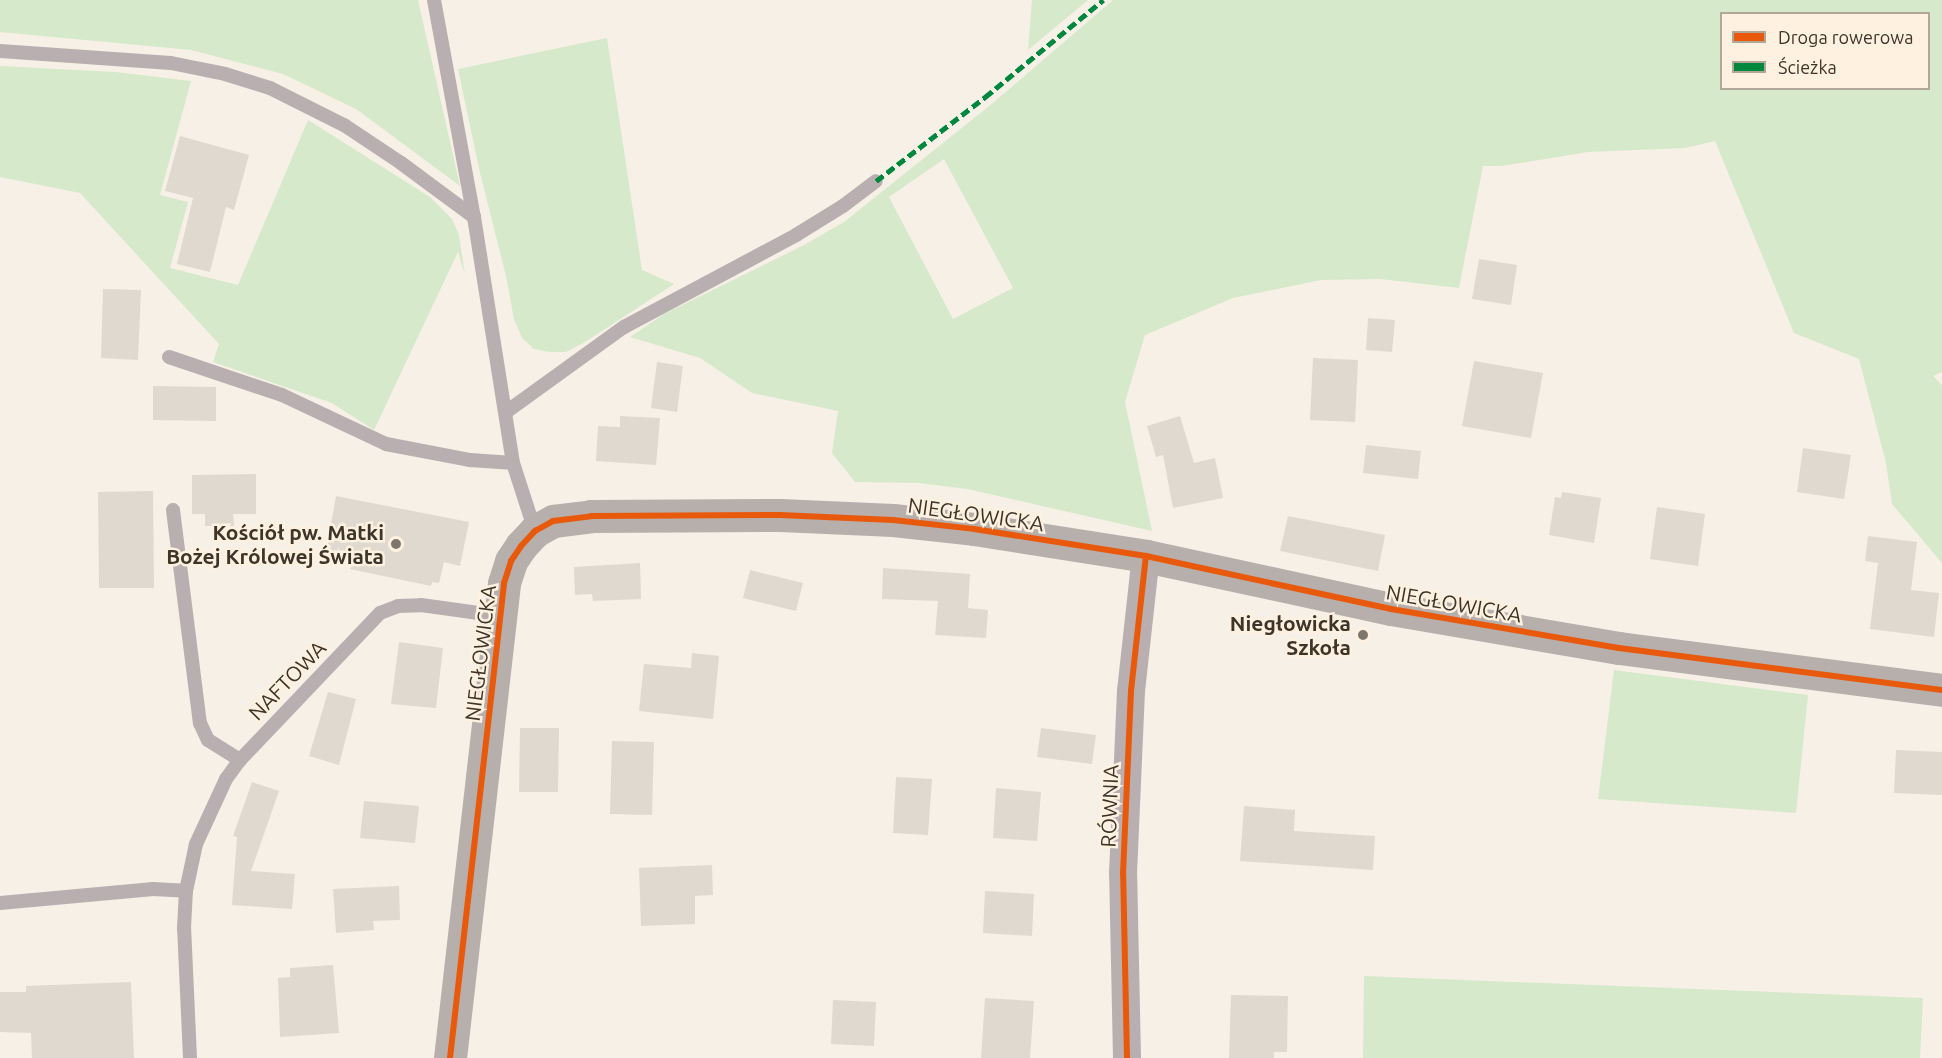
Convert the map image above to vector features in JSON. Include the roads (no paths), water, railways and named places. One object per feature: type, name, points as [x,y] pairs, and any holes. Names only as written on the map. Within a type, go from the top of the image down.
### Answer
[{"type":"street","name":"NIEGŁOWICKA","points":[[450,1058],[504,583],[511,561],[535,531],[553,521],[591,516],[780,515],[893,520],[974,529],[1146,556],[1391,609],[1619,648],[1942,690]]},
{"type":"street","name":"RÓWNIA","points":[[1127,1058],[1123,874],[1131,691],[1146,556]]},
{"type":"lane","points":[[434,0],[474,217],[513,463],[535,531]]},
{"type":"lane","points":[[0,51],[171,63],[225,74],[270,88],[344,125],[401,163],[474,217]]},
{"type":"lane","points":[[506,412],[624,327],[796,235],[843,206],[876,181]]},
{"type":"lane","points":[[169,357],[282,395],[386,444],[470,460],[513,463]]},
{"type":"lane","points":[[173,510],[200,723],[208,740],[240,760]]},
{"type":"lane","name":"NAFTOWA","points":[[190,1058],[184,928],[186,891],[196,844],[226,779],[240,760],[380,613],[398,606],[421,605],[500,616]]},
{"type":"lane","points":[[0,903],[153,889],[186,891]]},
{"type":"place","name":"Kościół pw. Matki Bożej Królowej Świata","points":[[396,544]]},
{"type":"place","name":"Niegłowicka Szkoła","points":[[1363,635]]}]
